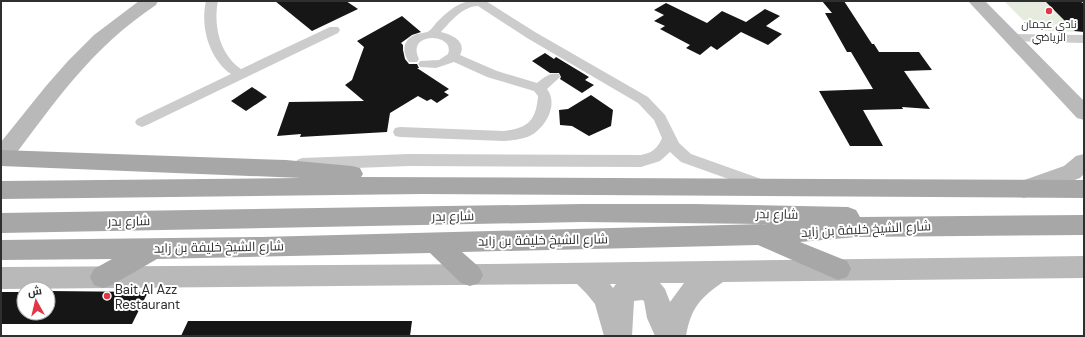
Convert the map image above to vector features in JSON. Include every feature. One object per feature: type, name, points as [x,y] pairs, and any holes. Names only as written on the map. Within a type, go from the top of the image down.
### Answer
[{"type":"main road","points":[[1,158],[344,173],[422,185]]},
{"type":"main road","points":[[1,190],[422,185],[1084,190]]},
{"type":"main road","name":"شارع بدر","points":[[1,223],[574,213],[694,213],[828,215],[872,220],[904,226]]},
{"type":"main road","name":"شارع الشيخ خليفة بن زايد","points":[[1,250],[761,235],[856,227],[1084,225]]},
{"type":"main road","points":[[761,235],[838,270]]},
{"type":"main road","points":[[434,242],[470,275]]},
{"type":"main road","points":[[103,277],[154,248]]},
{"type":"street","points":[[1,158],[86,52],[118,24],[150,1]]},
{"type":"street","points":[[212,1],[210,20],[218,50],[227,65],[241,75]]},
{"type":"street","points":[[976,1],[1081,112]]},
{"type":"street","points":[[433,34],[450,16],[468,3],[481,3],[531,35],[643,100],[660,118],[669,139],[679,152],[694,162],[768,187]]},
{"type":"street","points":[[142,122],[334,30]]},
{"type":"street","points":[[433,34],[444,36],[453,41],[456,49],[453,57],[438,64],[419,62],[410,50],[414,40],[422,36],[433,34]]},
{"type":"street","points":[[1012,38],[1084,39]]},
{"type":"street","points":[[400,132],[504,136],[519,134],[532,128],[544,111],[545,96],[539,88],[492,74],[453,57]]},
{"type":"street","points":[[539,88],[554,77]]},
{"type":"street","points":[[256,168],[388,161],[641,161],[649,160],[660,154],[665,150],[669,139]]},
{"type":"street","points":[[1024,189],[1072,172],[1084,162]]},
{"type":"street","points":[[1,278],[470,275],[1084,267]]},
{"type":"street","points":[[671,336],[679,309],[687,296],[697,286],[719,271]]},
{"type":"street","points":[[582,273],[597,286],[604,295],[610,306],[618,336]]},
{"type":"street","points":[[618,336],[621,323],[621,300],[626,290],[637,288],[649,290],[656,297],[660,318],[671,336]]},
{"type":"green space","name":"نادي عجمان الرياضي","points":[[1004,1],[1084,1],[1084,32],[1046,31],[1025,22]]},
{"type":"building","points":[[275,1],[346,1],[358,9],[312,31]]},
{"type":"building","points":[[822,1],[844,1],[872,44],[874,44],[879,52],[919,52],[932,70],[904,71],[930,109],[902,107],[903,109],[863,110],[883,146],[850,146],[819,91],[873,89],[851,52],[847,52],[825,13],[832,13]]},
{"type":"building","points":[[1045,1],[1080,1],[1084,4],[1084,32],[1075,31]]},
{"type":"building","points":[[666,3],[707,23],[722,11],[746,22],[765,9],[780,16],[766,26],[782,34],[768,45],[741,32],[717,50],[711,46],[700,55],[686,48],[690,45],[660,29],[665,26],[654,21],[664,15],[654,10]]},
{"type":"building","points":[[402,16],[421,32],[412,35],[401,43],[403,45],[405,59],[409,64],[417,64],[419,68],[417,68],[449,89],[444,92],[449,95],[437,103],[431,99],[427,101],[418,96],[390,113],[387,132],[300,137],[301,134],[277,136],[289,102],[364,101],[345,85],[352,80],[364,47],[357,41]]},
{"type":"building","points":[[545,53],[554,59],[556,57],[589,77],[585,80],[594,85],[582,93],[560,79],[561,77],[559,73],[550,73],[532,61]]},
{"type":"building","points":[[252,87],[267,97],[246,111],[231,101]]},
{"type":"building","points":[[591,95],[613,110],[611,126],[589,136],[572,126],[560,125],[559,110],[568,109]]},
{"type":"building","points":[[56,291],[148,292],[132,324],[1,324],[1,292],[16,292],[16,321],[56,321]]},
{"type":"building","points":[[188,321],[412,321],[410,336],[181,336]]},
{"type":"place","name":"نادي عجمان الرياضي","points":[[1049,11]]},
{"type":"place","name":"Bait Al Azz Restaurant","points":[[107,296]]}]
